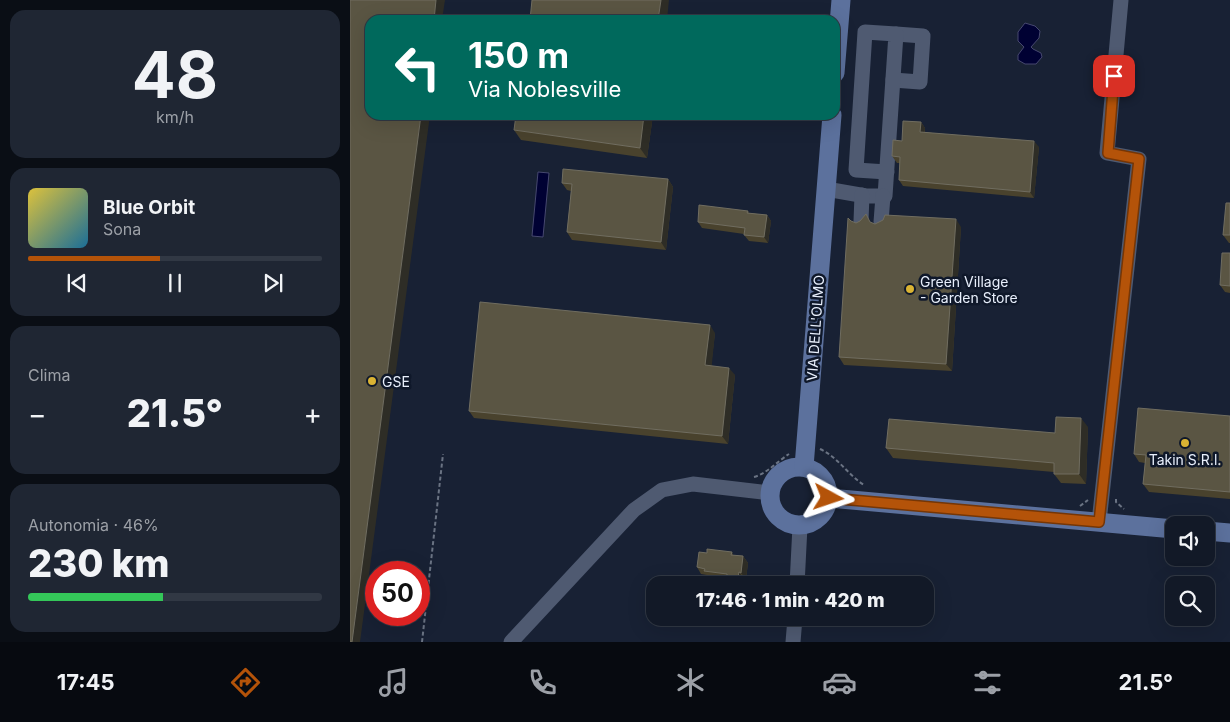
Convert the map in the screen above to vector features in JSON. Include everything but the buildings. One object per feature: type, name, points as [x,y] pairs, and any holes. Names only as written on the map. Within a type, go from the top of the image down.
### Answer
[{"type":"main road","points":[[840,15],[841,0]]},
{"type":"main road","name":"VIA DELL'OLMO","points":[[804,467],[832,120]]},
{"type":"main road","points":[[804,467],[820,475],[827,486],[829,498],[820,518],[807,525],[788,524],[777,516],[771,505],[770,493],[774,482],[782,473],[792,468],[804,467]]},
{"type":"main road","points":[[829,498],[1165,528]]},
{"type":"main road","points":[[1215,532],[1230,533]]},
{"type":"street","points":[[1099,522],[1139,159],[1108,153],[1121,0]]},
{"type":"street","points":[[861,221],[856,170],[865,32],[923,36],[920,82],[893,80]]},
{"type":"street","points":[[881,222],[887,172],[896,34]]},
{"type":"street","points":[[856,170],[887,172]]},
{"type":"street","points":[[826,189],[858,195],[883,196]]},
{"type":"street","points":[[511,642],[634,510],[662,490],[693,484],[770,493]]},
{"type":"street","points":[[797,576],[800,526]]},
{"type":"street","points":[[793,642],[794,626]]},
{"type":"path","points":[[818,448],[828,452],[855,479],[865,486]]},
{"type":"path","points":[[422,642],[443,454]]},
{"type":"path","points":[[1075,506],[1081,506],[1088,500],[1089,495]]},
{"type":"shaded area","points":[[1025,23],[1035,26],[1040,31],[1039,38],[1031,47],[1041,53],[1042,57],[1036,64],[1025,64],[1018,60],[1018,55],[1024,47],[1018,41],[1018,32]]},
{"type":"shaded area","points":[[538,172],[549,173],[543,237],[532,236]]},
{"type":"place","name":"Green Village - Garden Store","points":[[910,289]]},
{"type":"place","name":"GSE","points":[[372,381]]},
{"type":"place","name":"Takin S.R.l.","points":[[1185,443]]},
{"type":"route","points":[[829,498],[1099,522],[1139,159],[1108,153],[1114,76]]}]
